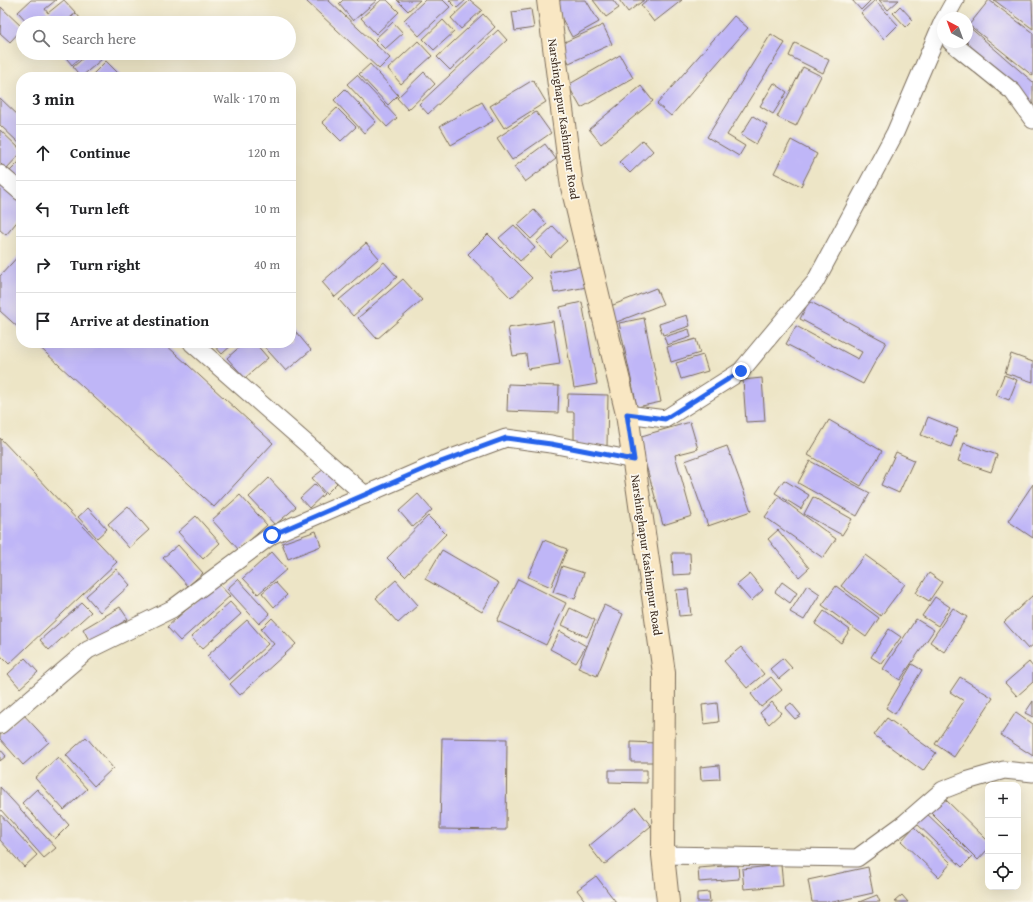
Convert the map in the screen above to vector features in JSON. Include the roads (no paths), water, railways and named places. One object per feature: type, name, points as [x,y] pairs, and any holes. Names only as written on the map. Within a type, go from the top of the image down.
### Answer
[{"type":"street","name":"Narshinghapur Kashimpur Road","points":[[548,0],[572,187],[627,414],[664,673],[664,855],[668,902]]},
{"type":"street","points":[[949,12],[955,0]]},
{"type":"street","points":[[627,414],[665,419],[741,371],[815,282],[895,133],[937,37]]},
{"type":"street","points":[[958,48],[1013,92],[1033,120]]},
{"type":"street","points":[[0,174],[16,188]]},
{"type":"street","points":[[198,348],[365,495]]},
{"type":"street","points":[[0,725],[88,650],[172,609],[272,535],[438,463],[506,438],[551,444],[634,460]]},
{"type":"street","points":[[664,855],[857,858],[904,823],[943,790],[966,781],[1004,770],[1033,772]]}]
